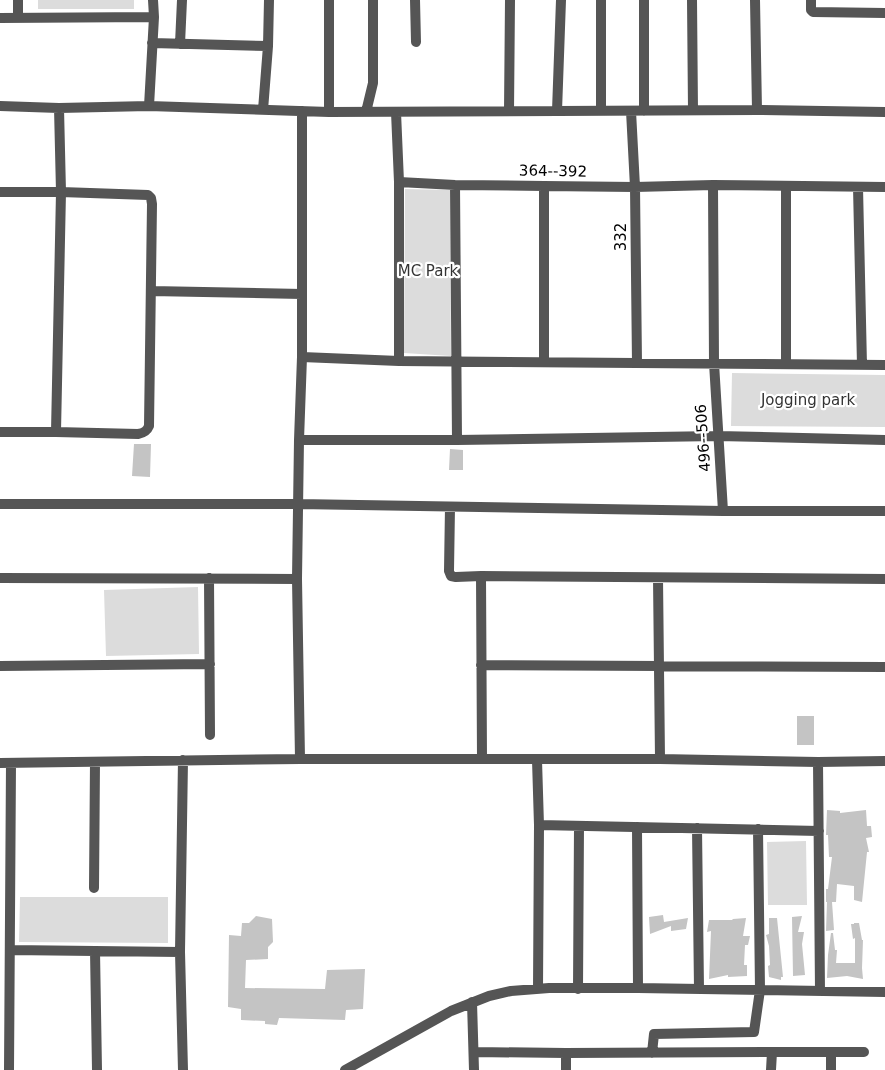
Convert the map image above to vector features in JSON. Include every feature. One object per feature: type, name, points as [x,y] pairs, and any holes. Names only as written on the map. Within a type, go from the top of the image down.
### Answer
[{"type":"street","points":[[18,0],[18,18]]},
{"type":"street","points":[[149,106],[154,17],[153,0]]},
{"type":"street","points":[[180,44],[182,0]]},
{"type":"street","points":[[263,110],[268,46],[269,0]]},
{"type":"street","points":[[329,0],[329,112]]},
{"type":"street","points":[[366,112],[373,83],[373,0]]},
{"type":"street","points":[[415,0],[416,42]]},
{"type":"street","points":[[509,111],[510,0]]},
{"type":"street","points":[[557,111],[561,0]]},
{"type":"street","points":[[601,0],[601,111]]},
{"type":"street","points":[[644,0],[644,111]]},
{"type":"street","points":[[692,0],[692,110]]},
{"type":"street","points":[[755,0],[757,110]]},
{"type":"street","points":[[811,0],[810,10],[814,12],[885,14]]},
{"type":"street","points":[[0,18],[154,17]]},
{"type":"street","points":[[152,44],[268,46]]},
{"type":"street","points":[[0,106],[59,108],[149,106],[329,112],[757,110],[885,112]]},
{"type":"street","points":[[56,432],[61,192],[59,108]]},
{"type":"street","points":[[300,759],[297,579],[302,357],[302,111]]},
{"type":"street","name":"332","points":[[631,111],[635,187],[636,363]]},
{"type":"street","points":[[396,112],[399,182],[399,361]]},
{"type":"street","name":"364--392","points":[[399,182],[455,185],[635,187],[713,185],[885,187]]},
{"type":"street","points":[[455,185],[457,440]]},
{"type":"street","name":"496--506","points":[[713,185],[714,363],[723,511]]},
{"type":"street","points":[[544,186],[544,362]]},
{"type":"street","points":[[786,186],[786,364]]},
{"type":"street","points":[[858,187],[862,365]]},
{"type":"street","points":[[0,192],[148,195],[151,198],[149,426],[147,430],[144,433],[138,434],[0,432]]},
{"type":"street","points":[[151,291],[302,294]]},
{"type":"street","points":[[302,357],[399,361],[885,365]]},
{"type":"street","points":[[299,440],[457,440],[718,436],[885,440]]},
{"type":"street","points":[[0,504],[298,504],[723,511],[885,511]]},
{"type":"street","points":[[450,507],[448,571],[451,576],[456,577],[885,579]]},
{"type":"street","points":[[481,576],[482,759]]},
{"type":"street","points":[[0,578],[297,579]]},
{"type":"street","points":[[209,578],[210,735]]},
{"type":"street","points":[[658,578],[660,759]]},
{"type":"street","points":[[0,666],[210,664]]},
{"type":"street","points":[[481,665],[885,667]]},
{"type":"street","points":[[0,763],[300,759],[885,761]]},
{"type":"street","points":[[182,1070],[180,952],[183,760]]},
{"type":"street","points":[[538,760],[538,989]]},
{"type":"street","points":[[94,888],[95,762]]},
{"type":"street","points":[[818,762],[820,991]]},
{"type":"street","points":[[9,1070],[7,943],[11,763]]},
{"type":"street","points":[[539,825],[819,830]]},
{"type":"street","points":[[578,989],[579,826]]},
{"type":"street","points":[[637,827],[638,988]]},
{"type":"street","points":[[698,828],[700,989]]},
{"type":"street","points":[[652,1053],[654,1034],[754,1032],[760,990],[758,829]]},
{"type":"street","points":[[7,943],[95,951],[180,952]]},
{"type":"street","points":[[95,951],[97,1070]]},
{"type":"street","points":[[344,1070],[451,1011],[489,996],[511,991],[638,988],[885,992]]},
{"type":"street","points":[[472,1002],[474,1070]]},
{"type":"street","points":[[474,1052],[864,1052]]},
{"type":"street","points":[[771,1070],[772,1052]]},
{"type":"street","points":[[831,1052],[831,1070]]},
{"type":"street","points":[[566,1053],[566,1070]]},
{"type":"green space","points":[[38,0],[134,0],[134,9],[38,9]]},
{"type":"green space","name":"MC Park","points":[[405,189],[450,190],[451,356],[404,353]]},
{"type":"green space","name":"Jogging park","points":[[732,373],[885,375],[885,427],[731,426]]},
{"type":"green space","points":[[198,587],[199,654],[106,656],[104,590]]},
{"type":"green space","points":[[806,841],[807,905],[768,905],[767,842]]},
{"type":"green space","points":[[20,897],[168,897],[168,943],[19,942]]},
{"type":"building","points":[[134,444],[151,444],[150,477],[132,476]]},
{"type":"building","points":[[450,449],[463,450],[463,470],[449,470]]},
{"type":"building","points":[[797,716],[814,716],[814,745],[797,745]]},
{"type":"building","points":[[827,810],[840,811],[840,813],[866,810],[867,826],[871,826],[872,837],[866,838],[869,852],[867,852],[862,902],[854,900],[854,886],[837,884],[836,902],[832,902],[834,930],[826,931],[826,889],[828,889],[832,857],[829,857],[828,835],[826,835]]},
{"type":"building","points":[[663,915],[664,922],[688,918],[686,929],[671,931],[671,926],[650,934],[649,917]]},
{"type":"building","points":[[256,916],[272,919],[273,942],[268,947],[268,959],[246,960],[245,988],[325,989],[327,970],[365,969],[363,1009],[346,1010],[345,1020],[279,1018],[277,1025],[265,1024],[265,1021],[241,1020],[241,1009],[228,1007],[229,935],[241,936],[242,923],[249,923]]},
{"type":"building","points":[[802,916],[798,932],[804,932],[802,944],[805,975],[793,976],[792,917]]},
{"type":"building","points":[[746,918],[743,936],[750,936],[748,945],[745,945],[744,965],[747,965],[747,976],[728,977],[728,975],[709,979],[711,931],[707,932],[709,920]]},
{"type":"building","points":[[769,918],[777,918],[783,977],[781,977],[781,980],[769,977],[769,946],[766,935],[769,934]]},
{"type":"building","points":[[859,923],[863,940],[863,979],[847,976],[827,978],[831,933],[833,933],[835,950],[837,950],[836,963],[855,963],[855,938],[853,939],[851,924]]}]
